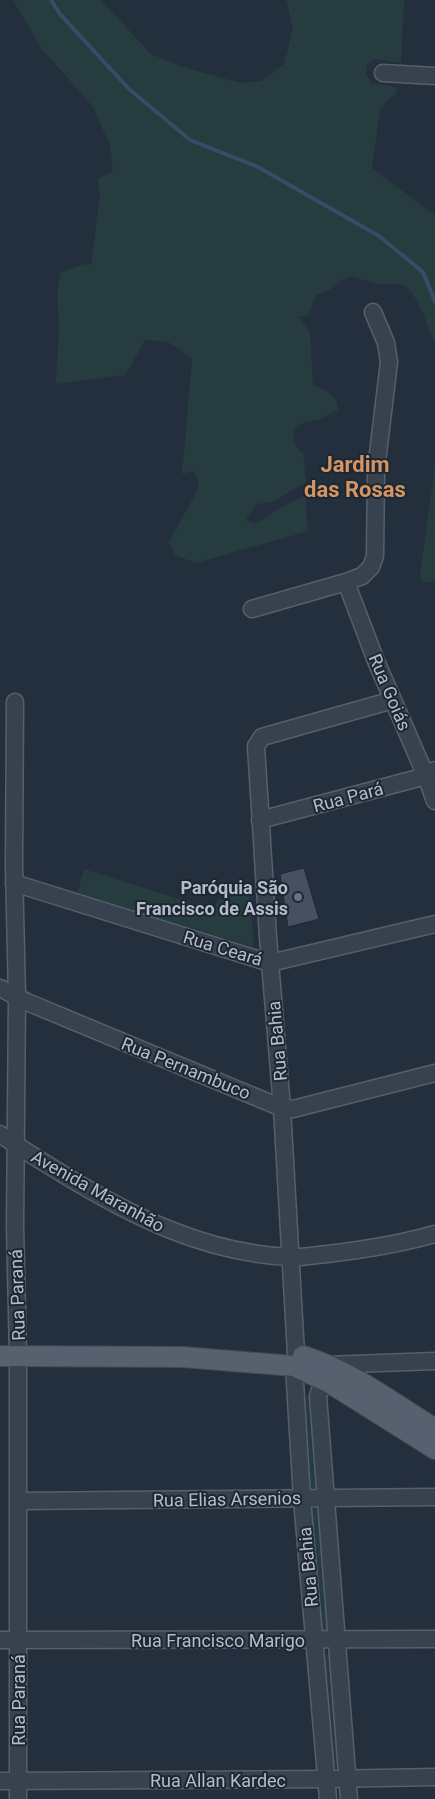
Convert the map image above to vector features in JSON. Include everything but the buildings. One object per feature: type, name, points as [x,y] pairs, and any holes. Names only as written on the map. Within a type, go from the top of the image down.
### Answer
[{"type":"main road","points":[[9,1356],[295,1360],[435,1450]]},
{"type":"main road","points":[[325,1381],[357,1380],[435,1429]]},
{"type":"street","points":[[383,73],[435,76]]},
{"type":"street","points":[[252,609],[346,582],[362,576],[371,567],[375,556],[376,470],[389,362],[386,343],[373,312]]},
{"type":"street","name":"Rua Goiás","points":[[346,582],[392,700],[430,773],[435,801]]},
{"type":"street","name":"Rua Bahia","points":[[328,1799],[302,1499],[296,1396],[292,1258],[256,746],[262,737],[392,700]]},
{"type":"street","name":"Rua Paraná","points":[[15,702],[14,884],[17,998],[15,1144],[7,1227],[9,1356],[19,1501],[18,1799]]},
{"type":"street","name":"Rua Pará","points":[[260,820],[430,773]]},
{"type":"street","points":[[0,857],[14,866]]},
{"type":"street","name":"Rua Ceará","points":[[14,884],[270,963],[435,924]]},
{"type":"street","name":"Rua Pernambuco","points":[[0,988],[17,998],[282,1108],[293,1109],[435,1073]]},
{"type":"street","name":"Avenida Maranhão","points":[[0,1134],[85,1187],[159,1226],[214,1246],[253,1254],[292,1258],[412,1241],[435,1234]]},
{"type":"street","points":[[296,1396],[302,1390],[313,1391],[325,1381],[435,1362]]},
{"type":"street","name":"Rua Bahia","points":[[325,1381],[327,1497],[349,1799]]},
{"type":"street","name":"Rua Elias Arsenios","points":[[19,1501],[435,1497]]},
{"type":"street","name":"Rua Francisco Marigo","points":[[0,1640],[435,1639]]},
{"type":"street","name":"Rua Allan Kardec","points":[[0,1781],[435,1777]]},
{"type":"green space","points":[[13,0],[101,0],[151,54],[183,67],[241,83],[261,81],[284,64],[293,28],[286,0],[404,0],[401,63],[374,59],[367,65],[366,74],[371,83],[396,87],[396,93],[380,109],[372,168],[435,215],[435,340],[414,296],[408,288],[400,284],[381,285],[351,276],[340,281],[330,290],[315,296],[309,315],[299,317],[310,332],[313,385],[334,396],[338,410],[299,425],[295,430],[295,444],[303,452],[306,482],[273,502],[256,504],[246,520],[255,524],[305,495],[308,531],[196,563],[175,555],[169,542],[198,489],[198,481],[194,471],[182,474],[192,359],[170,343],[146,339],[125,375],[56,384],[59,326],[57,295],[60,273],[84,264],[91,265],[100,194],[98,179],[113,171],[110,146],[93,107],[41,48]]},
{"type":"green space","points":[[435,465],[435,580],[427,583],[422,580],[420,575]]},
{"type":"green space","points":[[84,869],[214,910],[218,899],[229,901],[235,891],[249,892],[254,947],[77,894]]},
{"type":"green space","points":[[312,1396],[319,1487],[315,1488],[306,1484],[301,1398]]},
{"type":"green space","points":[[318,1503],[331,1633],[318,1633],[308,1507]]},
{"type":"green space","points":[[322,1655],[330,1655],[333,1659],[340,1766],[333,1768]]},
{"type":"waterway","points":[[51,0],[60,14],[128,88],[190,140],[258,167],[379,236],[423,272],[435,302]]},
{"type":"place","name":"Paróquia São Francisco de Assis","points":[[298,897]]},
{"type":"district","name":"Jardim das Rosas","points":[[355,476]]}]
